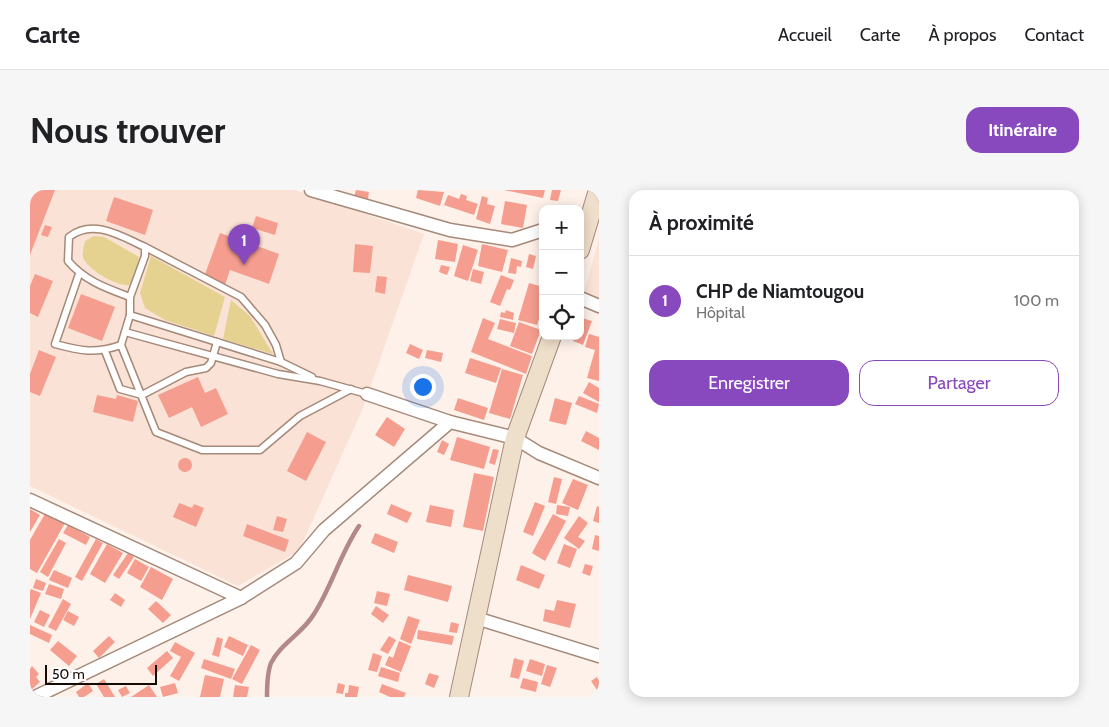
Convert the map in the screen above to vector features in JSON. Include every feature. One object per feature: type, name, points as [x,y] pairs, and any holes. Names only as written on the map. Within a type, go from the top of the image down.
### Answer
[{"type":"main road","points":[[585,217],[598,190]]},
{"type":"main road","points":[[459,697],[515,438],[551,340]]},
{"type":"street","points":[[311,190],[450,230],[512,240],[539,231]]},
{"type":"street","points":[[584,300],[599,306]]},
{"type":"street","points":[[367,394],[450,422],[515,438],[539,453],[599,478]]},
{"type":"street","points":[[35,697],[241,598],[296,563],[324,530],[450,422]]},
{"type":"street","points":[[30,500],[241,598]]},
{"type":"street","points":[[476,618],[599,656]]},
{"type":"lane","points":[[130,297],[96,284],[79,274],[68,261],[69,237],[78,230],[92,228],[110,231],[241,297],[265,325],[276,345],[280,362]]},
{"type":"lane","points":[[145,247],[143,263],[130,297],[130,315],[122,345],[156,432],[202,450],[260,450],[300,416],[351,390]]},
{"type":"lane","points":[[79,274],[55,344],[82,352],[105,351],[122,345]]},
{"type":"lane","points":[[130,315],[280,362],[320,381]]},
{"type":"lane","points":[[125,332],[278,374],[320,381],[367,394]]},
{"type":"lane","points":[[105,351],[120,389],[142,395],[186,372],[206,368],[213,357],[218,342]]},
{"type":"shaded area","points":[[30,190],[295,190],[424,234],[363,408],[299,551],[238,586],[30,486]]},
{"type":"shaded area","points":[[94,236],[104,237],[139,257],[137,271],[130,285],[111,281],[96,272],[85,262],[83,249],[85,241]]},
{"type":"shaded area","points":[[599,238],[599,315],[584,306],[584,293]]},
{"type":"shaded area","points":[[151,256],[225,297],[214,336],[165,320],[145,308],[140,293]]},
{"type":"shaded area","points":[[231,300],[250,316],[273,354],[223,339]]},
{"type":"building","points":[[33,190],[55,190],[30,255],[30,197]]},
{"type":"building","points":[[356,190],[369,192],[368,199],[354,197]]},
{"type":"building","points":[[418,190],[444,192],[440,206],[416,198]]},
{"type":"building","points":[[504,190],[545,190],[543,198]]},
{"type":"building","points":[[552,190],[561,190],[558,201],[550,200]]},
{"type":"building","points":[[461,194],[467,196],[466,200],[478,204],[474,215],[444,205],[448,195],[459,199]]},
{"type":"building","points":[[482,196],[488,198],[487,204],[495,206],[490,224],[476,219]]},
{"type":"building","points":[[114,197],[153,210],[145,235],[106,221]]},
{"type":"building","points":[[505,201],[527,205],[523,228],[501,224]]},
{"type":"building","points":[[256,216],[278,223],[275,235],[252,228]]},
{"type":"building","points":[[45,225],[52,227],[48,237],[41,235]]},
{"type":"building","points":[[220,233],[279,254],[269,284],[230,270],[225,285],[204,277]]},
{"type":"building","points":[[438,240],[458,244],[455,262],[435,259]]},
{"type":"building","points":[[355,244],[373,246],[370,273],[353,272]]},
{"type":"building","points":[[482,244],[508,250],[502,272],[478,266]]},
{"type":"building","points":[[463,245],[478,250],[468,281],[454,276]]},
{"type":"building","points":[[529,254],[536,256],[533,269],[526,267]]},
{"type":"building","points":[[511,258],[522,261],[521,267],[517,266],[516,274],[508,273]]},
{"type":"building","points":[[441,265],[450,267],[447,275],[439,272]]},
{"type":"building","points":[[473,269],[484,272],[481,284],[470,281]]},
{"type":"building","points":[[35,274],[53,281],[38,317],[30,313],[30,286]]},
{"type":"building","points":[[501,275],[514,280],[510,290],[507,289],[500,306],[490,302]]},
{"type":"building","points":[[377,276],[387,277],[385,294],[375,292]]},
{"type":"building","points":[[529,283],[539,286],[539,319],[537,325],[518,320]]},
{"type":"building","points":[[81,294],[115,307],[102,341],[68,328]]},
{"type":"building","points":[[506,310],[514,313],[513,320],[500,317],[501,312],[505,313]]},
{"type":"building","points":[[483,318],[495,323],[488,339],[532,356],[526,374],[471,352]]},
{"type":"building","points":[[500,319],[516,323],[514,333],[497,329]]},
{"type":"building","points":[[584,319],[592,321],[583,345],[573,341],[584,340]]},
{"type":"building","points":[[519,322],[539,329],[539,335],[532,354],[510,346]]},
{"type":"building","points":[[589,334],[599,337],[599,381],[587,378],[595,350],[585,347]]},
{"type":"building","points":[[410,344],[423,350],[419,359],[406,353]]},
{"type":"building","points":[[39,350],[56,357],[40,396],[30,392],[30,374]]},
{"type":"building","points":[[427,350],[443,353],[441,362],[425,358]]},
{"type":"building","points":[[470,358],[501,368],[496,383],[465,373]]},
{"type":"building","points":[[502,369],[523,375],[510,419],[489,413]]},
{"type":"building","points":[[198,377],[205,393],[216,388],[228,414],[201,427],[192,407],[169,418],[158,395]]},
{"type":"building","points":[[589,382],[599,388],[599,402],[583,393]]},
{"type":"building","points":[[97,395],[116,399],[117,395],[138,401],[133,422],[93,412]]},
{"type":"building","points":[[579,396],[599,404],[597,413],[575,404]]},
{"type":"building","points":[[458,398],[488,408],[484,420],[454,410]]},
{"type":"building","points":[[555,398],[572,403],[566,425],[549,421]]},
{"type":"building","points":[[387,417],[405,429],[394,447],[375,435]]},
{"type":"building","points":[[586,431],[599,438],[599,450],[581,441]]},
{"type":"building","points":[[307,432],[326,442],[306,481],[287,471]]},
{"type":"building","points":[[457,437],[490,447],[484,469],[450,460]]},
{"type":"building","points":[[442,440],[449,444],[444,455],[437,452]]},
{"type":"building","points":[[493,449],[499,450],[495,465],[489,463]]},
{"type":"building","points":[[182,458],[188,458],[192,465],[188,472],[182,472],[178,468],[178,462]]},
{"type":"building","points":[[474,473],[494,477],[483,531],[463,527]]},
{"type":"building","points":[[554,477],[562,479],[556,504],[548,502]]},
{"type":"building","points":[[573,479],[588,485],[578,510],[562,503]]},
{"type":"building","points":[[535,502],[545,506],[533,536],[523,532]]},
{"type":"building","points":[[179,503],[192,508],[194,504],[204,508],[196,527],[173,517]]},
{"type":"building","points":[[391,504],[412,513],[407,523],[387,514]]},
{"type":"building","points":[[430,505],[454,510],[451,527],[426,522]]},
{"type":"building","points":[[557,505],[570,507],[568,516],[556,514]]},
{"type":"building","points":[[597,506],[599,507],[599,523],[593,521]]},
{"type":"building","points":[[30,509],[40,515],[30,532]]},
{"type":"building","points":[[46,512],[65,523],[37,573],[30,569],[30,540]]},
{"type":"building","points":[[553,514],[566,521],[545,561],[532,553]]},
{"type":"building","points":[[277,516],[287,519],[283,532],[273,530]]},
{"type":"building","points":[[579,516],[588,523],[578,537],[585,541],[579,549],[564,538]]},
{"type":"building","points":[[247,524],[289,540],[285,552],[243,536]]},
{"type":"building","points":[[68,525],[90,537],[86,545],[63,533]]},
{"type":"building","points":[[375,533],[398,542],[394,553],[371,543]]},
{"type":"building","points":[[595,535],[599,536],[599,551],[592,549]]},
{"type":"building","points":[[59,539],[66,543],[48,577],[40,572]]},
{"type":"building","points":[[96,539],[103,543],[82,581],[75,577]]},
{"type":"building","points":[[107,544],[123,553],[105,583],[90,574]]},
{"type":"building","points":[[564,544],[577,549],[570,568],[557,563]]},
{"type":"building","points":[[128,553],[134,557],[119,579],[113,575]]},
{"type":"building","points":[[135,559],[149,567],[141,581],[127,573]]},
{"type":"building","points":[[585,564],[593,566],[590,576],[582,573]]},
{"type":"building","points":[[521,565],[545,575],[539,589],[516,580]]},
{"type":"building","points":[[151,567],[173,579],[162,600],[140,587]]},
{"type":"building","points":[[54,570],[72,578],[68,588],[49,580]]},
{"type":"building","points":[[408,575],[452,586],[448,602],[404,590]]},
{"type":"building","points":[[36,579],[46,583],[43,591],[33,588]]},
{"type":"building","points":[[49,584],[64,589],[61,599],[45,594]]},
{"type":"building","points":[[31,589],[41,593],[30,619],[30,591]]},
{"type":"building","points":[[377,591],[390,594],[387,606],[374,603]]},
{"type":"building","points":[[115,593],[125,600],[121,607],[110,600]]},
{"type":"building","points":[[63,599],[71,604],[56,631],[48,627]]},
{"type":"building","points":[[557,600],[576,604],[570,628],[543,621],[545,609],[554,611]]},
{"type":"building","points":[[156,601],[171,615],[163,623],[148,609]]},
{"type":"building","points":[[376,606],[389,615],[383,623],[371,614]]},
{"type":"building","points":[[40,610],[50,615],[44,627],[34,622]]},
{"type":"building","points":[[68,611],[79,617],[74,626],[63,620]]},
{"type":"building","points":[[408,616],[420,620],[411,644],[400,639]]},
{"type":"building","points":[[451,622],[459,624],[457,633],[449,632]]},
{"type":"building","points":[[30,625],[52,635],[49,643],[30,634]]},
{"type":"building","points":[[418,630],[454,636],[452,645],[417,639]]},
{"type":"building","points":[[109,636],[115,642],[99,658],[93,651]]},
{"type":"building","points":[[229,636],[248,645],[243,656],[224,647]]},
{"type":"building","points":[[389,636],[396,640],[388,654],[380,650]]},
{"type":"building","points":[[217,637],[223,639],[219,657],[212,655]]},
{"type":"building","points":[[58,641],[77,656],[69,666],[50,650]]},
{"type":"building","points":[[399,641],[411,646],[401,672],[385,665],[389,656],[393,658]]},
{"type":"building","points":[[175,642],[195,653],[179,681],[170,676],[181,657],[170,651]]},
{"type":"building","points":[[251,645],[260,650],[242,684],[232,679]]},
{"type":"building","points":[[167,651],[173,658],[153,676],[147,668]]},
{"type":"building","points":[[373,653],[382,656],[377,672],[368,670]]},
{"type":"building","points":[[514,658],[524,661],[519,679],[510,677]]},
{"type":"building","points":[[204,659],[235,669],[231,679],[201,668]]},
{"type":"building","points":[[530,659],[545,664],[542,676],[526,671]]},
{"type":"building","points":[[547,665],[557,668],[550,687],[541,684]]},
{"type":"building","points":[[32,666],[39,674],[36,677],[40,682],[30,691],[30,669]]},
{"type":"building","points":[[381,667],[400,673],[398,682],[378,676]]},
{"type":"building","points":[[429,673],[439,676],[434,688],[425,684]]},
{"type":"building","points":[[205,675],[224,679],[220,697],[200,697]]},
{"type":"building","points":[[597,677],[599,681],[599,693],[591,681]]},
{"type":"building","points":[[523,678],[538,682],[536,692],[520,688]]},
{"type":"building","points":[[104,679],[115,697],[104,697],[96,684]]},
{"type":"building","points":[[88,683],[93,691],[84,697],[79,697],[76,692]]},
{"type":"building","points":[[175,683],[178,693],[163,697],[160,687]]},
{"type":"building","points":[[338,683],[345,685],[343,694],[336,693]]},
{"type":"building","points":[[382,684],[406,693],[404,697],[390,697],[379,692]]},
{"type":"building","points":[[149,685],[157,697],[131,697]]},
{"type":"building","points":[[235,685],[249,687],[247,697],[233,697]]},
{"type":"building","points":[[349,685],[359,687],[357,697],[345,697],[345,693],[348,693]]},
{"type":"building","points":[[126,686],[130,693],[122,697],[118,690]]},
{"type":"waterway","points":[[267,697],[268,675],[271,663],[280,650],[304,627],[314,614],[346,548],[359,526]]},
{"type":"place","name":"CHP de Niamtougou","points":[[244,265]]}]
